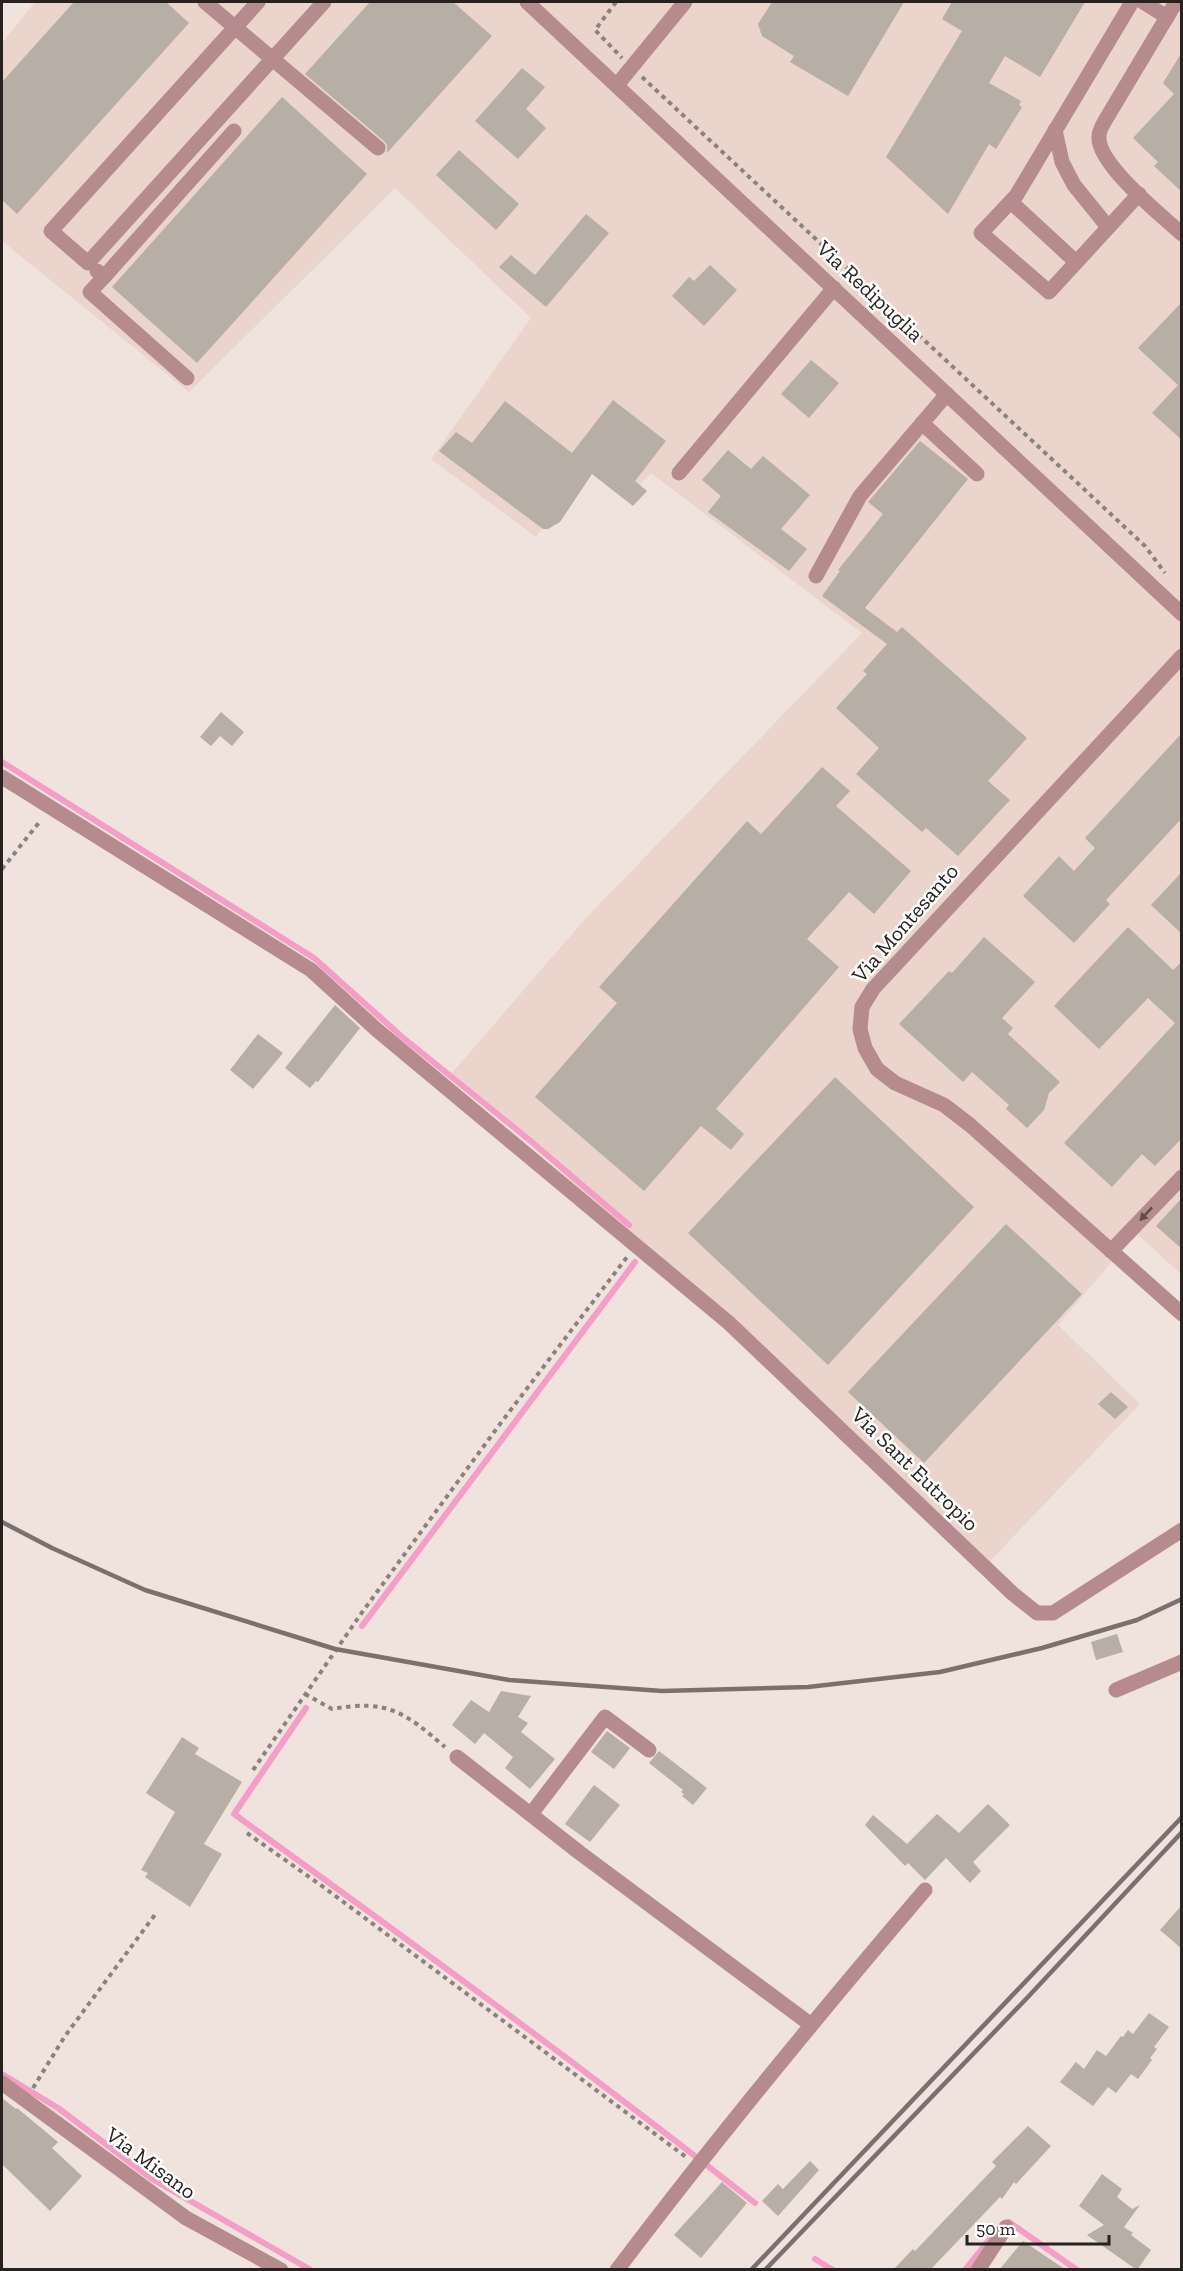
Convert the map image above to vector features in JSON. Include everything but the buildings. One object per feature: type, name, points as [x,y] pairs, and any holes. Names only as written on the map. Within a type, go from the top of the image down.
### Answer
[{"type":"street","points":[[205,2],[378,148]]},
{"type":"street","points":[[104,277],[51,231],[258,2]]},
{"type":"street","points":[[88,263],[324,2]]},
{"type":"street","name":"Via Redipuglia","points":[[527,2],[1182,615]]},
{"type":"street","points":[[616,85],[685,2]]},
{"type":"street","points":[[1132,2],[1011,202],[981,233],[1048,292],[1139,194]]},
{"type":"street","points":[[1143,2],[1167,17]]},
{"type":"street","points":[[1176,2],[1106,119],[1098,137],[1102,154],[1112,169],[1182,234]]},
{"type":"street","points":[[188,378],[90,292],[234,130]]},
{"type":"street","points":[[1055,130],[1062,162],[1074,185],[1108,227]]},
{"type":"street","points":[[1011,202],[1076,262]]},
{"type":"street","points":[[679,473],[834,288]]},
{"type":"street","points":[[816,576],[860,496],[947,394]]},
{"type":"street","points":[[922,423],[977,474]]},
{"type":"street","name":"Via Montesanto","points":[[1182,656],[873,989],[862,1007],[860,1029],[866,1048],[877,1069],[895,1083],[944,1106],[970,1125],[1182,1314]]},
{"type":"street","name":"Via Sant Eutropio","points":[[2,777],[311,970],[377,1030],[729,1323],[1012,1593],[1037,1613],[1053,1613],[1182,1530]]},
{"type":"street","points":[[1111,1251],[1182,1177]]},
{"type":"street","points":[[1116,1690],[1182,1662]]},
{"type":"street","points":[[531,1814],[605,1718],[649,1750]]},
{"type":"street","points":[[457,1757],[580,1853],[810,2024]]},
{"type":"street","points":[[617,2270],[700,2161],[810,2024],[925,1890]]},
{"type":"street","name":"Via Misano","points":[[2,2083],[186,2218],[281,2270]]},
{"type":"street","points":[[978,2270],[1006,2227]]},
{"type":"path","points":[[616,2],[595,30],[632,68],[1144,546],[1169,578]]},
{"type":"path","points":[[2,869],[51,808]]},
{"type":"path","points":[[254,1770],[342,1640],[493,1433],[636,1244]]},
{"type":"path","points":[[306,1694],[332,1709],[359,1704],[393,1710],[431,1735],[457,1757]]},
{"type":"path","points":[[247,1833],[700,2161]]},
{"type":"path","points":[[31,2092],[65,2036],[157,1912]]},
{"type":"shaded area","points":[[35,2],[1181,2],[1181,1274],[1136,1233],[1058,1325],[1140,1404],[990,1561],[452,1073],[585,919],[862,633],[651,473],[629,496],[589,464],[536,537],[431,459],[531,318],[395,188],[189,392],[2,241],[2,43]]},
{"type":"waterway","points":[[2,762],[314,958],[401,1036],[527,1138],[629,1225]]},
{"type":"waterway","points":[[362,1626],[635,1262]]},
{"type":"waterway","points":[[306,1708],[234,1814],[497,2006],[755,2203]]},
{"type":"waterway","points":[[2,2074],[58,2108],[152,2179],[311,2270]]},
{"type":"waterway","points":[[1009,2222],[1077,2270]]},
{"type":"waterway","points":[[965,2270],[992,2236]]},
{"type":"waterway","points":[[815,2259],[833,2270]]},
{"type":"railway","points":[[2,1522],[52,1548],[145,1590],[335,1649],[509,1680],[662,1691],[808,1687],[940,1672],[1042,1648],[1137,1620],[1182,1599]]},
{"type":"railway","points":[[751,2270],[1182,1817]]},
{"type":"railway","points":[[765,2270],[1027,1998],[1182,1832]]}]
